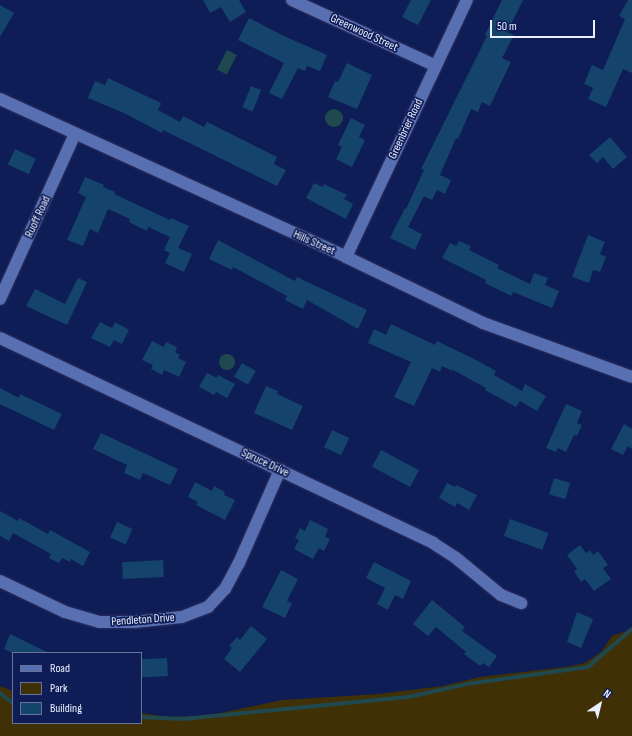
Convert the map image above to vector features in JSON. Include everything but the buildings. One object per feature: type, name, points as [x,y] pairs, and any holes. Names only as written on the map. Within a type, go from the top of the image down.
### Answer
[{"type":"street","name":"Greenwood Street","points":[[292,0],[436,66]]},
{"type":"street","name":"Greenbrier Road","points":[[346,257],[467,0]]},
{"type":"street","name":"Hills Street","points":[[0,99],[346,257],[483,323],[632,377]]},
{"type":"street","name":"Ruoff Road","points":[[0,299],[75,134]]},
{"type":"street","name":"Spruce Drive","points":[[0,338],[433,543],[456,558],[502,596],[521,603]]},
{"type":"street","name":"Pendleton Drive","points":[[0,581],[65,612],[99,622],[134,622],[182,617],[208,607],[225,589],[239,563],[280,470]]},
{"type":"green space","points":[[632,629],[632,736],[0,736],[0,686],[12,691],[12,724],[142,724],[142,713],[168,717],[206,716],[282,700],[378,694],[443,686],[480,677],[566,667],[585,663],[601,652],[612,636]]},
{"type":"shaded area","points":[[227,50],[237,55],[227,75],[217,70]]},
{"type":"shaded area","points":[[334,109],[340,112],[343,118],[340,124],[334,127],[328,124],[325,118],[328,112]]},
{"type":"shaded area","points":[[227,354],[234,359],[235,362],[230,369],[227,370],[220,365],[219,362],[224,355]]},
{"type":"waterway","points":[[142,717],[183,719],[408,697],[467,684],[588,667],[632,629]]},
{"type":"waterway","points":[[0,693],[12,702]]}]
